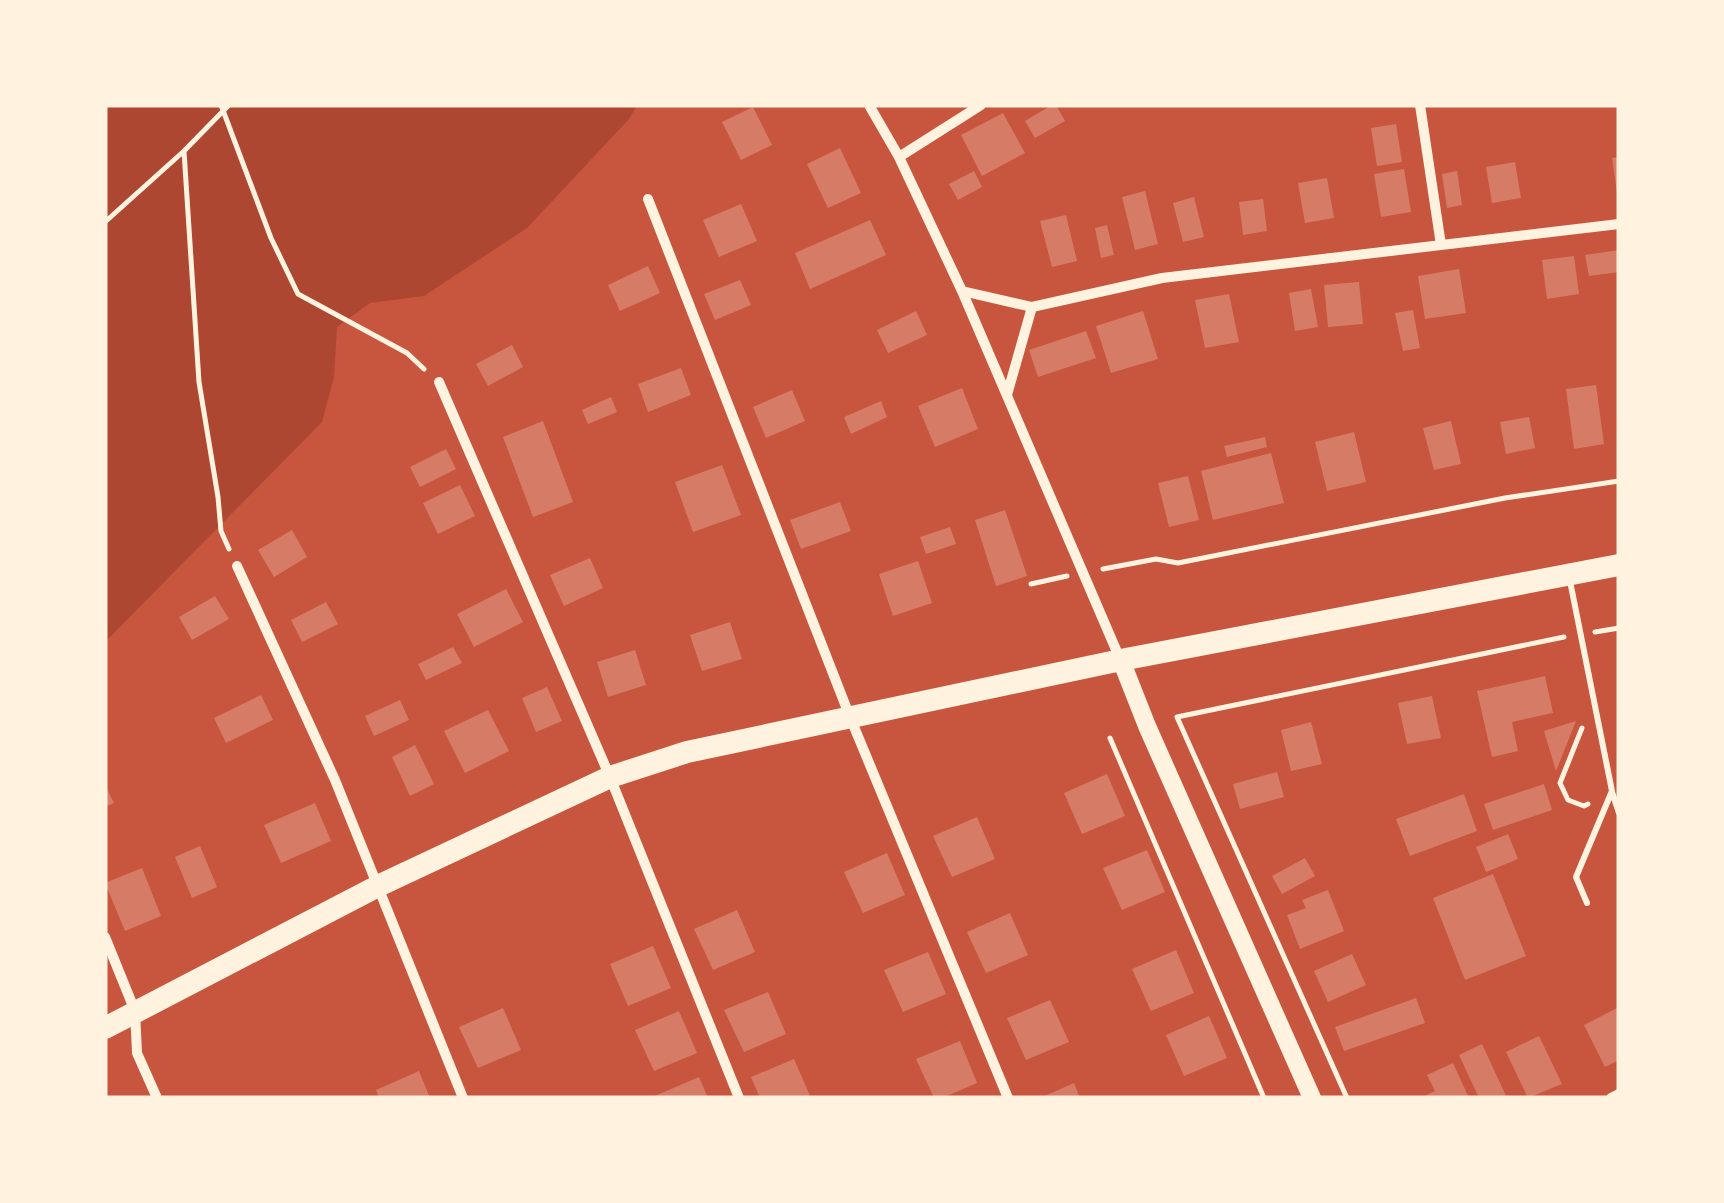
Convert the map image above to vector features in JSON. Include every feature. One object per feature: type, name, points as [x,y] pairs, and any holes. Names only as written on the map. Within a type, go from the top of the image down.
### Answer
[{"type":"main road","points":[[105,1028],[378,886],[610,777],[686,752],[1120,660],[1619,565]]},
{"type":"street","points":[[868,105],[899,157],[962,290],[1163,762],[1312,1098]]},
{"type":"street","points":[[899,157],[981,105]]},
{"type":"street","points":[[1420,105],[1441,245]]},
{"type":"street","points":[[648,199],[850,716],[1008,1098]]},
{"type":"street","points":[[962,290],[1032,306],[1162,278],[1619,224]]},
{"type":"street","points":[[1006,396],[1032,306]]},
{"type":"street","points":[[438,382],[610,777],[739,1098]]},
{"type":"street","points":[[237,566],[334,780],[463,1098]]},
{"type":"street","points":[[105,937],[136,1011],[137,1053],[158,1098]]},
{"type":"street","points":[[1611,1098],[1619,1094]]},
{"type":"lane","points":[[1569,574],[1619,812]]},
{"type":"lane","points":[[1587,903],[1576,877],[1612,791]]},
{"type":"path","points":[[105,222],[184,151],[224,107],[271,238],[298,294],[406,352],[438,382]]},
{"type":"path","points":[[184,151],[200,382],[221,531],[237,566]]},
{"type":"path","points":[[1031,584],[1156,559],[1178,564],[1506,498],[1619,482]]},
{"type":"path","points":[[1347,1098],[1178,716],[1619,628]]},
{"type":"path","points":[[1593,697],[1560,783],[1568,800],[1584,806],[1612,791]]},
{"type":"path","points":[[1110,738],[1264,1098]]},
{"type":"shaded area","points":[[105,105],[637,105],[629,119],[527,228],[424,296],[370,303],[337,327],[334,377],[322,422],[105,642]]},
{"type":"building","points":[[1056,105],[1065,121],[1035,138],[1025,121]]},
{"type":"building","points":[[753,107],[772,145],[741,160],[722,122]]},
{"type":"building","points":[[1003,113],[1025,153],[982,176],[961,135]]},
{"type":"building","points":[[1396,124],[1402,162],[1377,166],[1371,128]]},
{"type":"building","points":[[840,148],[861,193],[828,208],[807,164]]},
{"type":"building","points":[[1619,157],[1619,192],[1617,193],[1612,158]]},
{"type":"building","points":[[1515,162],[1521,198],[1492,203],[1486,167]]},
{"type":"building","points":[[1404,169],[1411,212],[1381,217],[1374,174]]},
{"type":"building","points":[[974,171],[982,187],[958,200],[949,184]]},
{"type":"building","points":[[1457,171],[1462,205],[1447,208],[1442,174]]},
{"type":"building","points":[[1327,178],[1334,218],[1305,223],[1298,183]]},
{"type":"building","points":[[1145,191],[1158,244],[1135,250],[1122,197]]},
{"type":"building","points":[[1194,197],[1204,237],[1183,242],[1173,203]]},
{"type":"building","points":[[1263,199],[1267,231],[1243,235],[1239,202]]},
{"type":"building","points":[[741,204],[757,241],[719,257],[703,220]]},
{"type":"building","points":[[1066,215],[1077,261],[1052,267],[1040,221]]},
{"type":"building","points":[[870,220],[886,255],[810,289],[795,253]]},
{"type":"building","points":[[1107,225],[1114,255],[1101,258],[1095,228]]},
{"type":"building","points":[[1619,250],[1619,272],[1589,276],[1585,255]]},
{"type":"building","points":[[1574,256],[1579,294],[1547,299],[1542,260]]},
{"type":"building","points":[[648,266],[660,293],[620,311],[608,285]]},
{"type":"building","points":[[1459,269],[1466,313],[1425,319],[1418,276]]},
{"type":"building","points":[[740,280],[751,305],[715,320],[704,294]]},
{"type":"building","points":[[1359,282],[1363,324],[1328,327],[1324,285]]},
{"type":"building","points":[[1311,289],[1318,327],[1295,331],[1289,293]]},
{"type":"building","points":[[1229,294],[1239,342],[1205,348],[1195,300]]},
{"type":"building","points":[[1413,310],[1420,348],[1403,351],[1395,313]]},
{"type":"building","points":[[916,311],[927,335],[888,353],[877,330]]},
{"type":"building","points":[[1143,311],[1158,359],[1111,373],[1096,326]]},
{"type":"building","points":[[1086,331],[1096,358],[1038,377],[1029,350]]},
{"type":"building","points":[[512,345],[523,367],[488,386],[476,364]]},
{"type":"building","points":[[681,368],[691,395],[648,412],[638,384]]},
{"type":"building","points":[[1596,385],[1604,444],[1574,449],[1566,389]]},
{"type":"building","points":[[962,388],[978,429],[935,447],[918,406]]},
{"type":"building","points":[[792,390],[805,421],[766,438],[753,407]]},
{"type":"building","points":[[611,397],[617,412],[588,424],[582,410]]},
{"type":"building","points":[[881,401],[887,417],[851,434],[844,417]]},
{"type":"building","points":[[1529,417],[1535,448],[1506,454],[1500,422]]},
{"type":"building","points":[[543,421],[573,502],[533,517],[503,437]]},
{"type":"building","points":[[1451,421],[1461,464],[1434,470],[1423,428]]},
{"type":"building","points":[[1354,432],[1366,482],[1327,491],[1315,442]]},
{"type":"building","points":[[1265,437],[1267,447],[1227,457],[1224,446]]},
{"type":"building","points":[[446,449],[456,469],[420,487],[410,467]]},
{"type":"building","points":[[1271,453],[1284,503],[1213,520],[1201,471]]},
{"type":"building","points":[[722,465],[741,515],[693,532],[675,482]]},
{"type":"building","points":[[1188,476],[1199,520],[1169,527],[1158,483]]},
{"type":"building","points":[[460,485],[475,516],[438,534],[423,503]]},
{"type":"building","points":[[840,502],[851,531],[801,549],[790,520]]},
{"type":"building","points":[[1005,510],[1027,576],[996,586],[975,520]]},
{"type":"building","points":[[950,527],[956,544],[926,554],[920,537]]},
{"type":"building","points":[[292,530],[307,557],[274,577],[258,550]]},
{"type":"building","points":[[590,558],[603,588],[564,606],[550,575]]},
{"type":"building","points":[[918,561],[932,603],[893,616],[879,574]]},
{"type":"building","points":[[506,589],[523,622],[474,647],[457,614]]},
{"type":"building","points":[[215,596],[229,619],[192,640],[179,617]]},
{"type":"building","points":[[326,602],[338,624],[302,642],[291,620]]},
{"type":"building","points":[[730,622],[742,659],[702,671],[690,635]]},
{"type":"building","points":[[453,647],[462,663],[426,680],[418,664]]},
{"type":"building","points":[[635,650],[646,685],[608,697],[597,662]]},
{"type":"building","points":[[1545,676],[1553,713],[1512,722],[1518,751],[1492,757],[1477,691]]},
{"type":"building","points":[[547,687],[562,721],[536,732],[522,698]]},
{"type":"building","points":[[261,695],[273,720],[226,743],[214,718]]},
{"type":"building","points":[[1432,696],[1441,738],[1407,744],[1398,703]]},
{"type":"building","points":[[400,700],[409,720],[374,736],[365,716]]},
{"type":"building","points":[[488,710],[509,751],[465,773],[444,731]]},
{"type":"building","points":[[1576,721],[1556,771],[1544,731]]},
{"type":"building","points":[[1311,722],[1322,764],[1291,771],[1281,730]]},
{"type":"building","points":[[415,745],[434,784],[410,796],[392,757]]},
{"type":"building","points":[[1277,772],[1284,797],[1240,809],[1233,784]]},
{"type":"building","points":[[1107,774],[1125,816],[1082,834],[1064,793]]},
{"type":"building","points":[[1544,784],[1552,810],[1493,830],[1484,804]]},
{"type":"building","points":[[105,785],[114,803],[105,807]]},
{"type":"building","points":[[1464,794],[1477,831],[1410,856],[1396,819]]},
{"type":"building","points":[[315,803],[331,841],[281,863],[264,825]]},
{"type":"building","points":[[977,817],[995,859],[952,877],[933,836]]},
{"type":"building","points":[[1508,834],[1518,859],[1486,872],[1476,847]]},
{"type":"building","points":[[200,846],[217,887],[192,898],[175,857]]},
{"type":"building","points":[[1147,850],[1165,892],[1122,910],[1103,868]]},
{"type":"building","points":[[887,853],[905,895],[863,913],[844,872]]},
{"type":"building","points":[[1305,858],[1315,876],[1282,894],[1272,876]]},
{"type":"building","points":[[142,868],[161,916],[125,931],[105,883]]},
{"type":"building","points":[[1493,874],[1526,956],[1465,980],[1433,898]]},
{"type":"building","points":[[1328,890],[1344,931],[1300,949],[1287,915],[1306,908],[1302,900]]},
{"type":"building","points":[[737,910],[755,952],[713,970],[694,929]]},
{"type":"building","points":[[1010,913],[1028,955],[986,973],[967,932]]},
{"type":"building","points":[[653,946],[671,988],[628,1006],[610,964]]},
{"type":"building","points":[[1176,950],[1194,993],[1151,1011],[1132,969]]},
{"type":"building","points":[[928,952],[946,994],[903,1012],[884,970]]},
{"type":"building","points":[[1352,954],[1366,985],[1328,1002],[1314,971]]},
{"type":"building","points":[[768,992],[786,1034],[744,1052],[724,1010]]},
{"type":"building","points":[[1416,998],[1425,1023],[1344,1051],[1335,1027]]},
{"type":"building","points":[[1050,1000],[1069,1042],[1026,1060],[1007,1018]]},
{"type":"building","points":[[1619,1007],[1619,1060],[1605,1067],[1584,1025]]},
{"type":"building","points":[[503,1008],[521,1050],[478,1068],[459,1027]]},
{"type":"building","points":[[679,1011],[697,1053],[654,1071],[635,1030]]},
{"type":"building","points":[[1209,1016],[1227,1058],[1184,1076],[1166,1035]]},
{"type":"building","points":[[1539,1036],[1562,1084],[1528,1098],[1506,1052]]},
{"type":"building","points":[[960,1041],[977,1083],[934,1098],[916,1059]]},
{"type":"building","points":[[1482,1044],[1507,1098],[1479,1098],[1459,1055]]},
{"type":"building","points":[[794,1059],[811,1098],[760,1098],[751,1077]]},
{"type":"building","points":[[1453,1063],[1469,1098],[1420,1098],[1435,1091],[1427,1075]]},
{"type":"building","points":[[419,1071],[430,1098],[379,1098],[376,1090]]},
{"type":"building","points":[[699,1077],[708,1098],[650,1098]]},
{"type":"building","points":[[1074,1083],[1080,1098],[1040,1098]]}]
